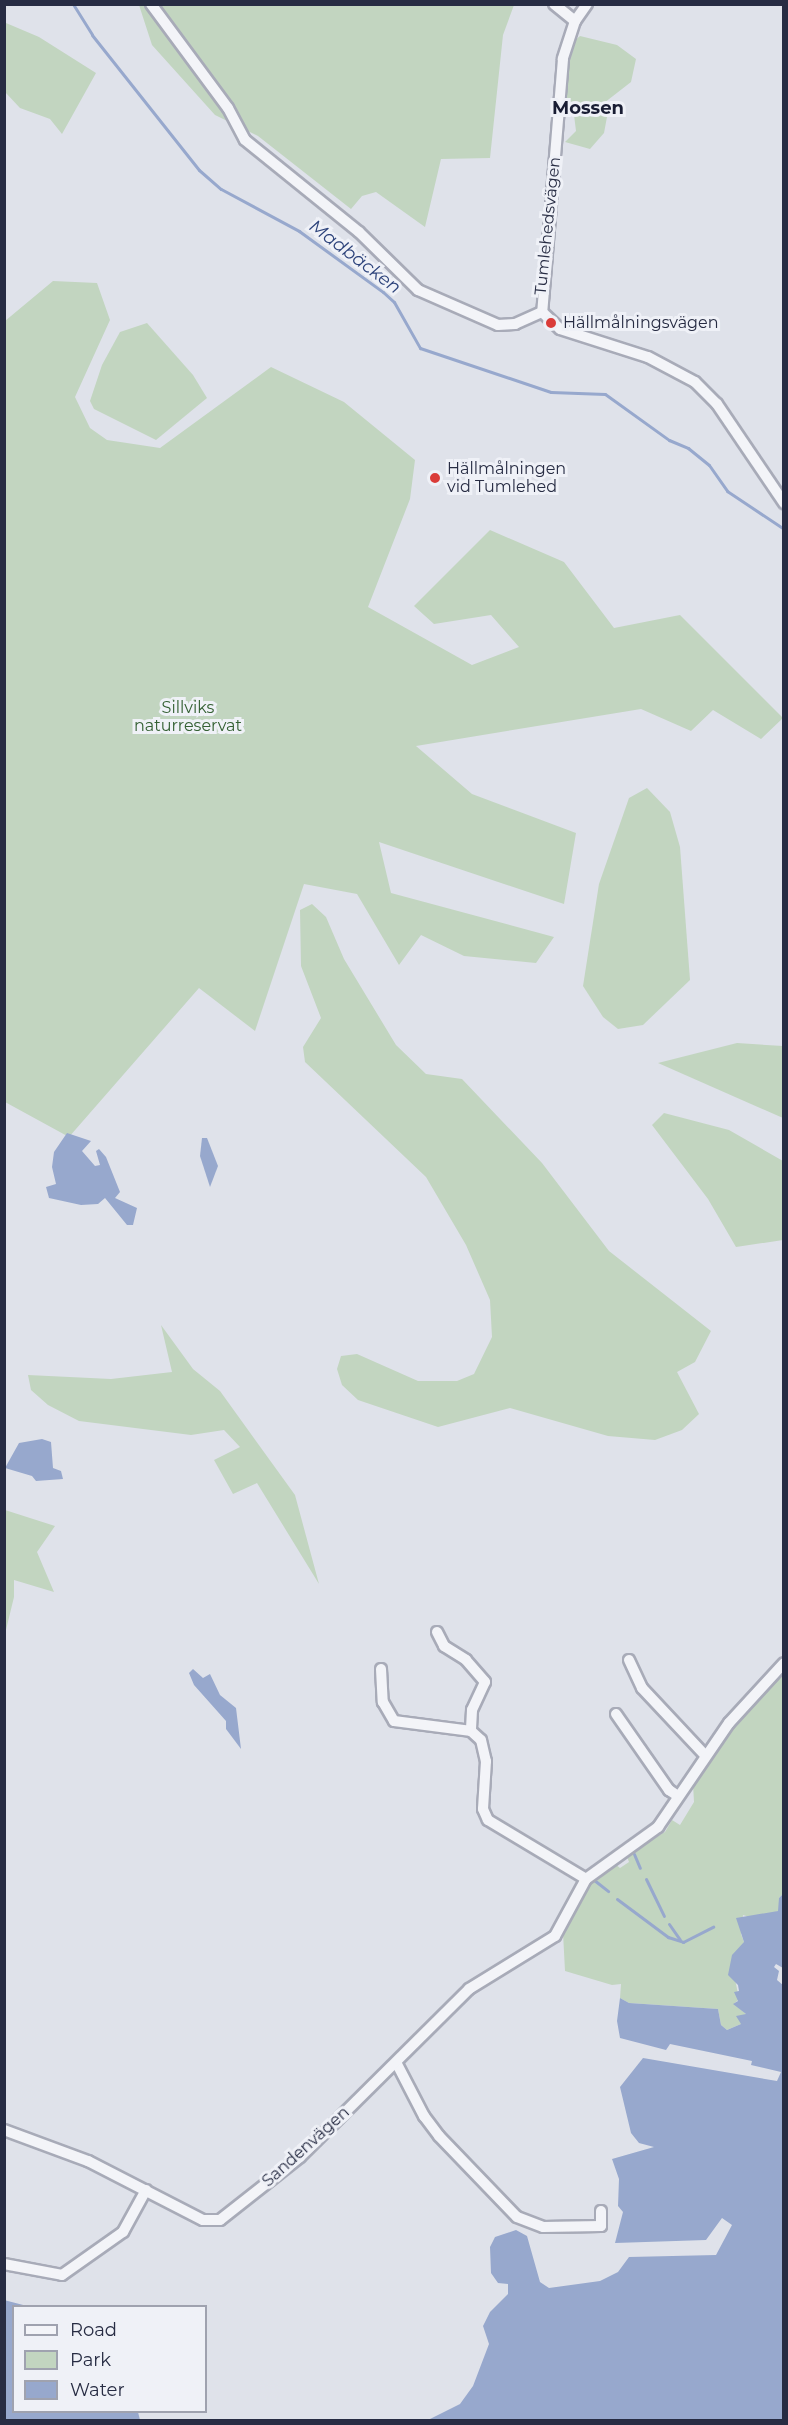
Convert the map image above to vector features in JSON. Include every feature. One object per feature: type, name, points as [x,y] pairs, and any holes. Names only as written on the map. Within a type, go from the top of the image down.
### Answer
[{"type":"street","points":[[151,4],[228,108],[245,140],[359,232],[418,290],[498,325],[515,324],[542,312]]},
{"type":"street","points":[[554,4],[575,21]]},
{"type":"street","name":"Tumlehedsvägen","points":[[587,4],[575,21],[563,59],[542,312],[560,329],[648,357],[695,382],[717,404],[783,503]]},
{"type":"street","points":[[437,1632],[444,1646],[466,1660],[485,1682],[472,1710],[471,1731]]},
{"type":"street","points":[[629,1660],[642,1688],[705,1755]]},
{"type":"street","name":"Sandenvägen","points":[[4,2130],[88,2161],[203,2220],[220,2220],[281,2174],[397,2064],[469,1989],[555,1936],[586,1879],[658,1827],[705,1755],[739,1710],[783,1663]]},
{"type":"street","points":[[381,1669],[383,1702],[394,1721],[471,1731],[484,1745],[483,1809],[488,1820],[586,1879]]},
{"type":"street","points":[[616,1714],[669,1790],[678,1796]]},
{"type":"street","points":[[397,2064],[424,2116],[439,2136],[517,2217],[543,2227],[601,2226],[601,2211]]},
{"type":"street","points":[[4,2264],[62,2275],[123,2232],[146,2190]]},
{"type":"green space","points":[[139,5],[514,5],[503,35],[490,158],[441,159],[425,227],[376,192],[362,196],[351,209],[258,136],[215,115],[152,45]]},
{"type":"green space","points":[[6,23],[39,37],[96,73],[62,134],[50,119],[20,108],[5,92]]},
{"type":"green space","points":[[580,36],[617,45],[636,59],[631,82],[604,103],[607,117],[604,133],[590,149],[565,142],[576,131],[574,115],[567,108],[565,66],[573,42]]},
{"type":"green space","name":"Sillviks naturreservat","points":[[53,281],[97,283],[110,320],[75,397],[90,428],[107,440],[160,448],[271,367],[344,402],[415,460],[410,499],[368,607],[472,665],[519,647],[491,615],[434,624],[414,606],[490,530],[564,562],[614,628],[680,615],[783,718],[761,739],[713,710],[691,731],[641,709],[416,746],[472,794],[576,833],[564,904],[379,842],[391,893],[554,937],[536,963],[464,956],[421,935],[399,965],[357,894],[304,884],[255,1031],[199,988],[69,1137],[5,1102],[5,321]]},
{"type":"green space","points":[[147,323],[193,375],[207,398],[156,440],[94,409],[90,401],[102,365],[120,332]]},
{"type":"green space","points":[[647,788],[670,812],[680,847],[690,980],[643,1025],[618,1029],[603,1017],[583,986],[599,884],[629,798]]},
{"type":"green space","points":[[312,904],[326,917],[344,959],[396,1045],[426,1074],[462,1079],[542,1163],[609,1251],[711,1331],[695,1362],[677,1372],[699,1414],[682,1430],[655,1440],[608,1436],[510,1408],[438,1427],[358,1400],[342,1385],[337,1369],[341,1356],[357,1354],[418,1381],[457,1381],[474,1374],[492,1337],[490,1300],[466,1245],[426,1177],[305,1062],[303,1047],[321,1018],[301,966],[300,910]]},
{"type":"green space","points":[[737,1043],[783,1046],[783,1118],[658,1063]]},
{"type":"green space","points":[[664,1113],[729,1130],[783,1161],[783,1240],[736,1247],[708,1199],[652,1125]]},
{"type":"green space","points":[[161,1325],[193,1369],[220,1391],[295,1495],[319,1584],[257,1483],[233,1494],[214,1460],[240,1447],[224,1430],[191,1435],[79,1421],[48,1405],[31,1390],[28,1375],[111,1379],[172,1372]]},
{"type":"green space","points":[[5,1510],[55,1526],[37,1552],[54,1592],[14,1580],[14,1597],[5,1634]]},
{"type":"green space","points":[[783,1672],[783,1894],[779,1898],[779,1911],[753,1918],[743,1915],[741,1934],[744,1942],[735,1979],[739,1999],[734,2004],[746,2014],[741,2024],[727,2030],[721,2025],[718,2009],[629,2003],[620,1998],[621,1984],[612,1985],[565,1971],[563,1933],[591,1880],[614,1863],[620,1868],[629,1862],[626,1854],[665,1832],[672,1820],[680,1825],[694,1802],[693,1784],[709,1760],[741,1715]]},
{"type":"water","points":[[67,1133],[91,1141],[82,1151],[95,1166],[100,1165],[96,1151],[99,1149],[106,1157],[120,1192],[115,1198],[137,1208],[133,1225],[127,1225],[105,1198],[98,1204],[81,1205],[49,1198],[46,1187],[56,1184],[52,1167],[54,1152]]},
{"type":"water","points":[[202,1138],[207,1138],[218,1166],[210,1187],[200,1156]]},
{"type":"water","points":[[42,1439],[51,1442],[53,1468],[61,1471],[63,1479],[36,1481],[32,1476],[5,1468],[19,1443]]},
{"type":"water","points":[[193,1669],[203,1678],[210,1674],[220,1695],[236,1708],[241,1749],[226,1729],[226,1721],[194,1685],[189,1673]]},
{"type":"water","points":[[783,1894],[783,1968],[776,1964],[774,1967],[779,1971],[777,1980],[784,1986],[783,2420],[428,2420],[460,2404],[473,2386],[489,2344],[483,2326],[490,2312],[508,2294],[508,2284],[498,2283],[491,2273],[490,2247],[495,2237],[516,2230],[527,2236],[540,2282],[549,2288],[600,2281],[618,2272],[629,2257],[716,2255],[732,2225],[722,2218],[706,2240],[615,2243],[623,2212],[618,2206],[619,2179],[612,2159],[654,2147],[639,2143],[631,2133],[620,2087],[643,2058],[777,2081],[781,2072],[751,2065],[752,2061],[670,2044],[666,2050],[620,2038],[617,2021],[620,1998],[629,2003],[718,2009],[721,2025],[727,2030],[741,2024],[736,2016],[746,2014],[733,2004],[738,2001],[734,1992],[739,1991],[738,1985],[728,1975],[732,1955],[744,1942],[736,1918],[778,1911],[779,1898]]},
{"type":"water","points":[[4,2300],[23,2305],[12,2305],[12,2413],[138,2413],[140,2420],[5,2420]]},
{"type":"waterway","name":"Madbäcken","points":[[73,4],[92,35],[199,170],[221,189],[299,231],[383,292],[394,302],[420,348],[551,392],[605,394],[669,440],[688,448],[709,465],[727,491],[784,529]]},
{"type":"waterway","points":[[634,1854],[640,1868]]},
{"type":"waterway","points":[[646,1879],[664,1916]]},
{"type":"waterway","points":[[594,1880],[608,1891]]},
{"type":"waterway","points":[[617,1899],[668,1937],[683,1942],[713,1927]]},
{"type":"waterway","points":[[669,1924],[680,1940]]},
{"type":"place","name":"Hällmålningsvägen","points":[[551,323]]},
{"type":"place","name":"Hällmålningen vid Tumlehed","points":[[435,478]]},
{"type":"district","name":"Mossen","points":[[588,108]]}]
